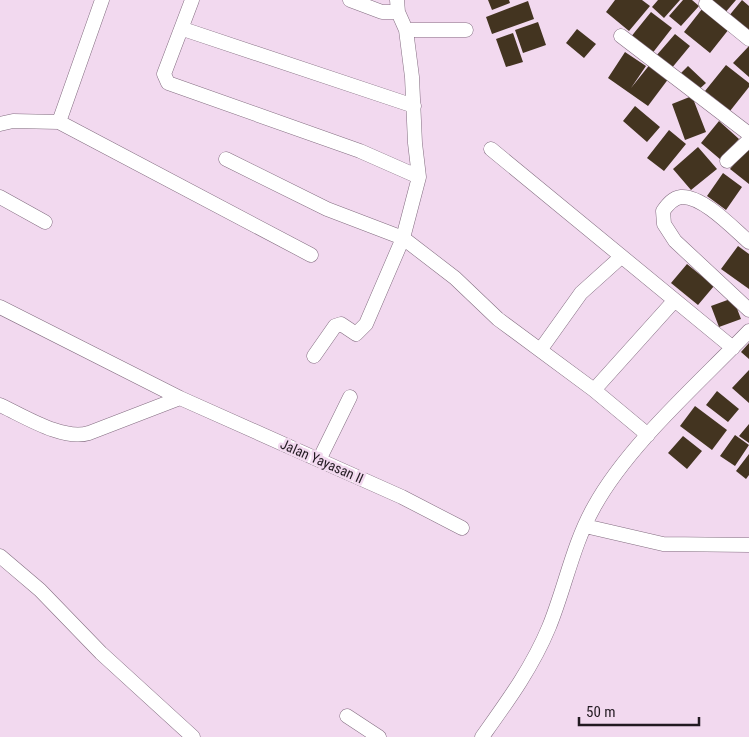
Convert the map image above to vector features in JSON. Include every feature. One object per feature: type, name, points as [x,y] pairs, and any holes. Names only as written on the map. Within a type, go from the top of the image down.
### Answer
[{"type":"street","points":[[60,122],[102,0]]},
{"type":"street","points":[[192,0],[183,29],[164,74],[171,85],[360,151],[419,177]]},
{"type":"street","points":[[314,356],[338,324],[355,334],[361,331],[366,324],[403,238],[419,177],[414,143],[414,106],[406,30],[398,6],[382,12],[350,0]]},
{"type":"street","points":[[706,4],[749,39]]},
{"type":"street","points":[[183,29],[414,106]]},
{"type":"street","points":[[406,30],[466,30]]},
{"type":"street","points":[[621,36],[749,134]]},
{"type":"street","points":[[0,124],[13,121],[60,122],[311,255]]},
{"type":"street","points":[[727,161],[749,140]]},
{"type":"street","points":[[491,149],[732,348]]},
{"type":"street","points":[[226,159],[327,209],[403,238],[455,278],[498,318],[594,390],[648,436]]},
{"type":"street","points":[[0,197],[45,222]]},
{"type":"street","points":[[749,242],[705,205],[682,197],[672,200],[664,210],[664,224],[675,241],[749,310]]},
{"type":"street","points":[[541,350],[581,293],[621,257]]},
{"type":"street","points":[[594,390],[674,300]]},
{"type":"street","name":"Jalan Yayasan II","points":[[0,307],[180,398],[402,497],[462,528]]},
{"type":"street","points":[[482,737],[518,687],[535,656],[549,627],[585,526],[603,491],[648,436],[749,331]]},
{"type":"street","points":[[318,460],[350,397]]},
{"type":"street","points":[[0,405],[64,433],[76,436],[89,434],[180,398]]},
{"type":"street","points":[[585,526],[663,544],[749,545]]},
{"type":"street","points":[[0,556],[40,590],[101,654],[193,737]]},
{"type":"street","points":[[347,716],[379,737]]},
{"type":"building","points":[[488,0],[509,0],[510,3],[492,10]]},
{"type":"building","points":[[615,0],[642,0],[650,6],[629,31],[606,12]]},
{"type":"building","points":[[658,0],[680,0],[664,18],[652,7]]},
{"type":"building","points":[[683,0],[692,0],[699,6],[681,26],[669,16]]},
{"type":"building","points":[[707,0],[736,0],[724,14]]},
{"type":"building","points":[[742,0],[749,6],[749,36],[728,17]]},
{"type":"building","points":[[528,1],[534,19],[492,34],[486,17]]},
{"type":"building","points":[[702,9],[729,29],[710,53],[684,32]]},
{"type":"building","points":[[651,12],[672,28],[651,55],[630,38]]},
{"type":"building","points":[[538,22],[546,45],[523,53],[515,30]]},
{"type":"building","points":[[577,29],[596,44],[584,58],[566,43]]},
{"type":"building","points":[[513,33],[523,62],[506,67],[496,39]]},
{"type":"building","points":[[675,34],[690,46],[671,69],[656,56]]},
{"type":"building","points":[[749,46],[749,77],[733,63]]},
{"type":"building","points":[[625,52],[646,66],[631,88],[651,63],[669,78],[648,106],[608,78]]},
{"type":"building","points":[[726,65],[749,83],[749,87],[730,111],[705,91]]},
{"type":"building","points":[[688,66],[706,83],[696,92],[678,76]]},
{"type":"building","points":[[692,96],[706,132],[685,140],[672,104]]},
{"type":"building","points":[[635,106],[660,127],[647,142],[623,121]]},
{"type":"building","points":[[719,121],[739,139],[721,160],[701,143]]},
{"type":"building","points":[[669,130],[686,144],[664,171],[647,158]]},
{"type":"building","points":[[749,146],[749,184],[730,169]]},
{"type":"building","points":[[698,147],[717,169],[691,190],[673,169]]},
{"type":"building","points":[[723,173],[742,187],[726,210],[707,196]]},
{"type":"building","points":[[738,246],[749,254],[749,289],[721,269]]},
{"type":"building","points":[[687,264],[714,286],[698,305],[671,283]]},
{"type":"building","points":[[733,298],[741,319],[719,327],[711,306]]},
{"type":"building","points":[[749,343],[749,359],[741,352]]},
{"type":"building","points":[[749,370],[749,403],[732,388]]},
{"type":"building","points":[[717,391],[739,409],[728,422],[706,405]]},
{"type":"building","points":[[695,406],[727,430],[712,450],[680,426]]},
{"type":"building","points":[[749,424],[749,443],[739,436]]},
{"type":"building","points":[[735,435],[749,445],[735,466],[720,456]]},
{"type":"building","points":[[683,436],[702,451],[687,469],[668,453]]},
{"type":"building","points":[[749,454],[749,475],[746,479],[736,471]]}]
